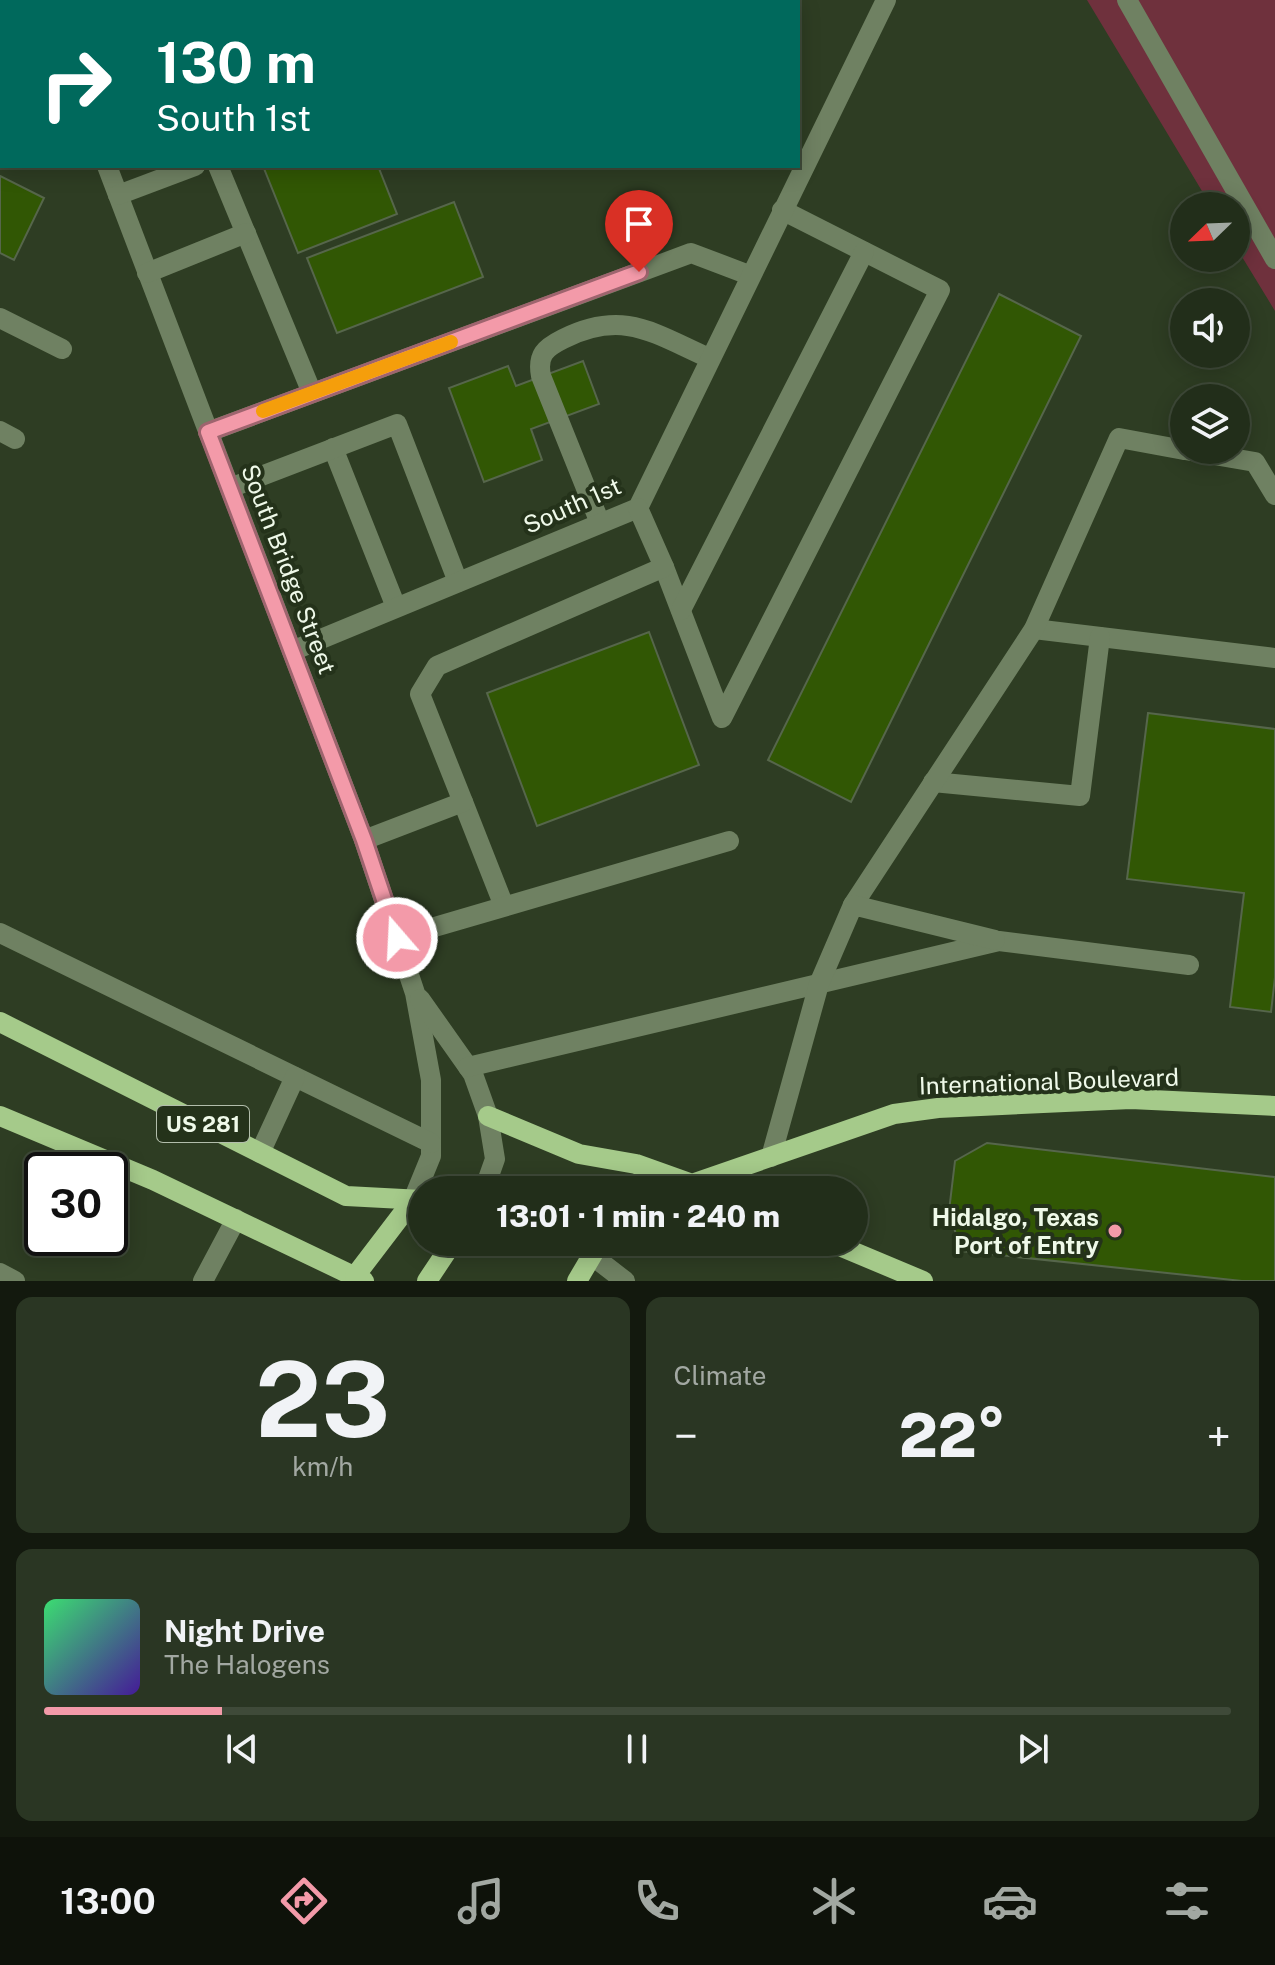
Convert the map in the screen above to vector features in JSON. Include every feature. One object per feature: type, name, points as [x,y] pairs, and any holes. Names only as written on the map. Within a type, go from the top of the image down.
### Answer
[{"type":"main road","name":"US 281","points":[[0,1022],[346,1196],[408,1199]]},
{"type":"main road","name":"International Boulevard","points":[[722,1176],[894,1114],[938,1108],[1131,1099],[1275,1106]]},
{"type":"main road","points":[[0,1116],[153,1180],[358,1279],[408,1213]]},
{"type":"main road","points":[[488,1116],[579,1154],[636,1164],[664,1176]]},
{"type":"main road","points":[[427,1281],[444,1256]]},
{"type":"main road","points":[[577,1281],[591,1256]]},
{"type":"main road","points":[[862,1256],[917,1280]]},
{"type":"street","name":"South 1st","points":[[292,651],[638,508],[749,275],[886,0]]},
{"type":"street","points":[[1127,0],[1275,259]]},
{"type":"street","name":"South Bridge Street","points":[[108,168],[364,840],[415,993],[431,1080],[431,1156],[425,1176]]},
{"type":"street","points":[[118,195],[190,168]]},
{"type":"street","points":[[219,168],[312,393]]},
{"type":"street","points":[[638,508],[722,718],[940,290],[782,210]]},
{"type":"street","points":[[147,273],[246,233]]},
{"type":"street","points":[[681,610],[864,252]]},
{"type":"street","points":[[208,432],[691,253],[749,275]]},
{"type":"street","points":[[0,318],[62,349]]},
{"type":"street","points":[[600,523],[541,376],[538,363],[546,348],[586,328],[616,322],[647,330],[709,358]]},
{"type":"street","points":[[230,488],[397,424],[458,582]]},
{"type":"street","points":[[771,1157],[819,984],[853,905],[1034,629],[1119,438],[1170,447]]},
{"type":"street","points":[[333,448],[396,607]]},
{"type":"street","points":[[1250,461],[1255,462],[1275,495]]},
{"type":"street","points":[[504,906],[420,694],[437,666],[664,567]]},
{"type":"street","points":[[1034,629],[1275,658]]},
{"type":"street","points":[[933,782],[1080,796],[1100,637]]},
{"type":"street","points":[[364,840],[463,802]]},
{"type":"street","points":[[397,938],[729,841]]},
{"type":"street","points":[[853,905],[999,941],[1189,965]]},
{"type":"street","points":[[0,933],[431,1143]]},
{"type":"street","points":[[468,1067],[999,941]]},
{"type":"street","name":"South Bridge Street","points":[[415,993],[468,1067],[488,1116],[495,1159],[489,1176]]},
{"type":"street","points":[[260,1153],[295,1077]]},
{"type":"street","points":[[203,1281],[236,1219]]},
{"type":"street","points":[[602,1256],[625,1281]]},
{"type":"street","points":[[0,1273],[15,1281]]},
{"type":"shaded area","points":[[1087,0],[1275,0],[1275,311],[1250,270],[1250,192],[1203,192]]},
{"type":"building","points":[[264,168],[379,168],[397,214],[298,253]]},
{"type":"building","points":[[0,176],[44,198],[14,260],[0,253]]},
{"type":"building","points":[[454,202],[483,277],[337,333],[307,258]]},
{"type":"building","points":[[999,294],[1081,336],[851,802],[768,760]]},
{"type":"building","points":[[583,361],[599,404],[531,429],[542,460],[484,482],[449,388],[508,366],[516,386]]},
{"type":"building","points":[[649,632],[699,765],[537,826],[487,693]]},
{"type":"building","points":[[1148,713],[1275,729],[1275,977],[1271,1012],[1230,1007],[1244,893],[1127,879]]},
{"type":"building","name":"Hidalgo, Texas Port of Entry","points":[[987,1143],[1275,1177],[1275,1281],[1242,1281],[961,1251],[949,1211],[955,1161]]},
{"type":"slow traffic","points":[[263,411],[451,342]]},
{"type":"place","name":"Hidalgo, Texas Port of Entry","points":[[1115,1231]]},
{"type":"route","points":[[397,938],[364,840],[208,432],[639,272]]}]
